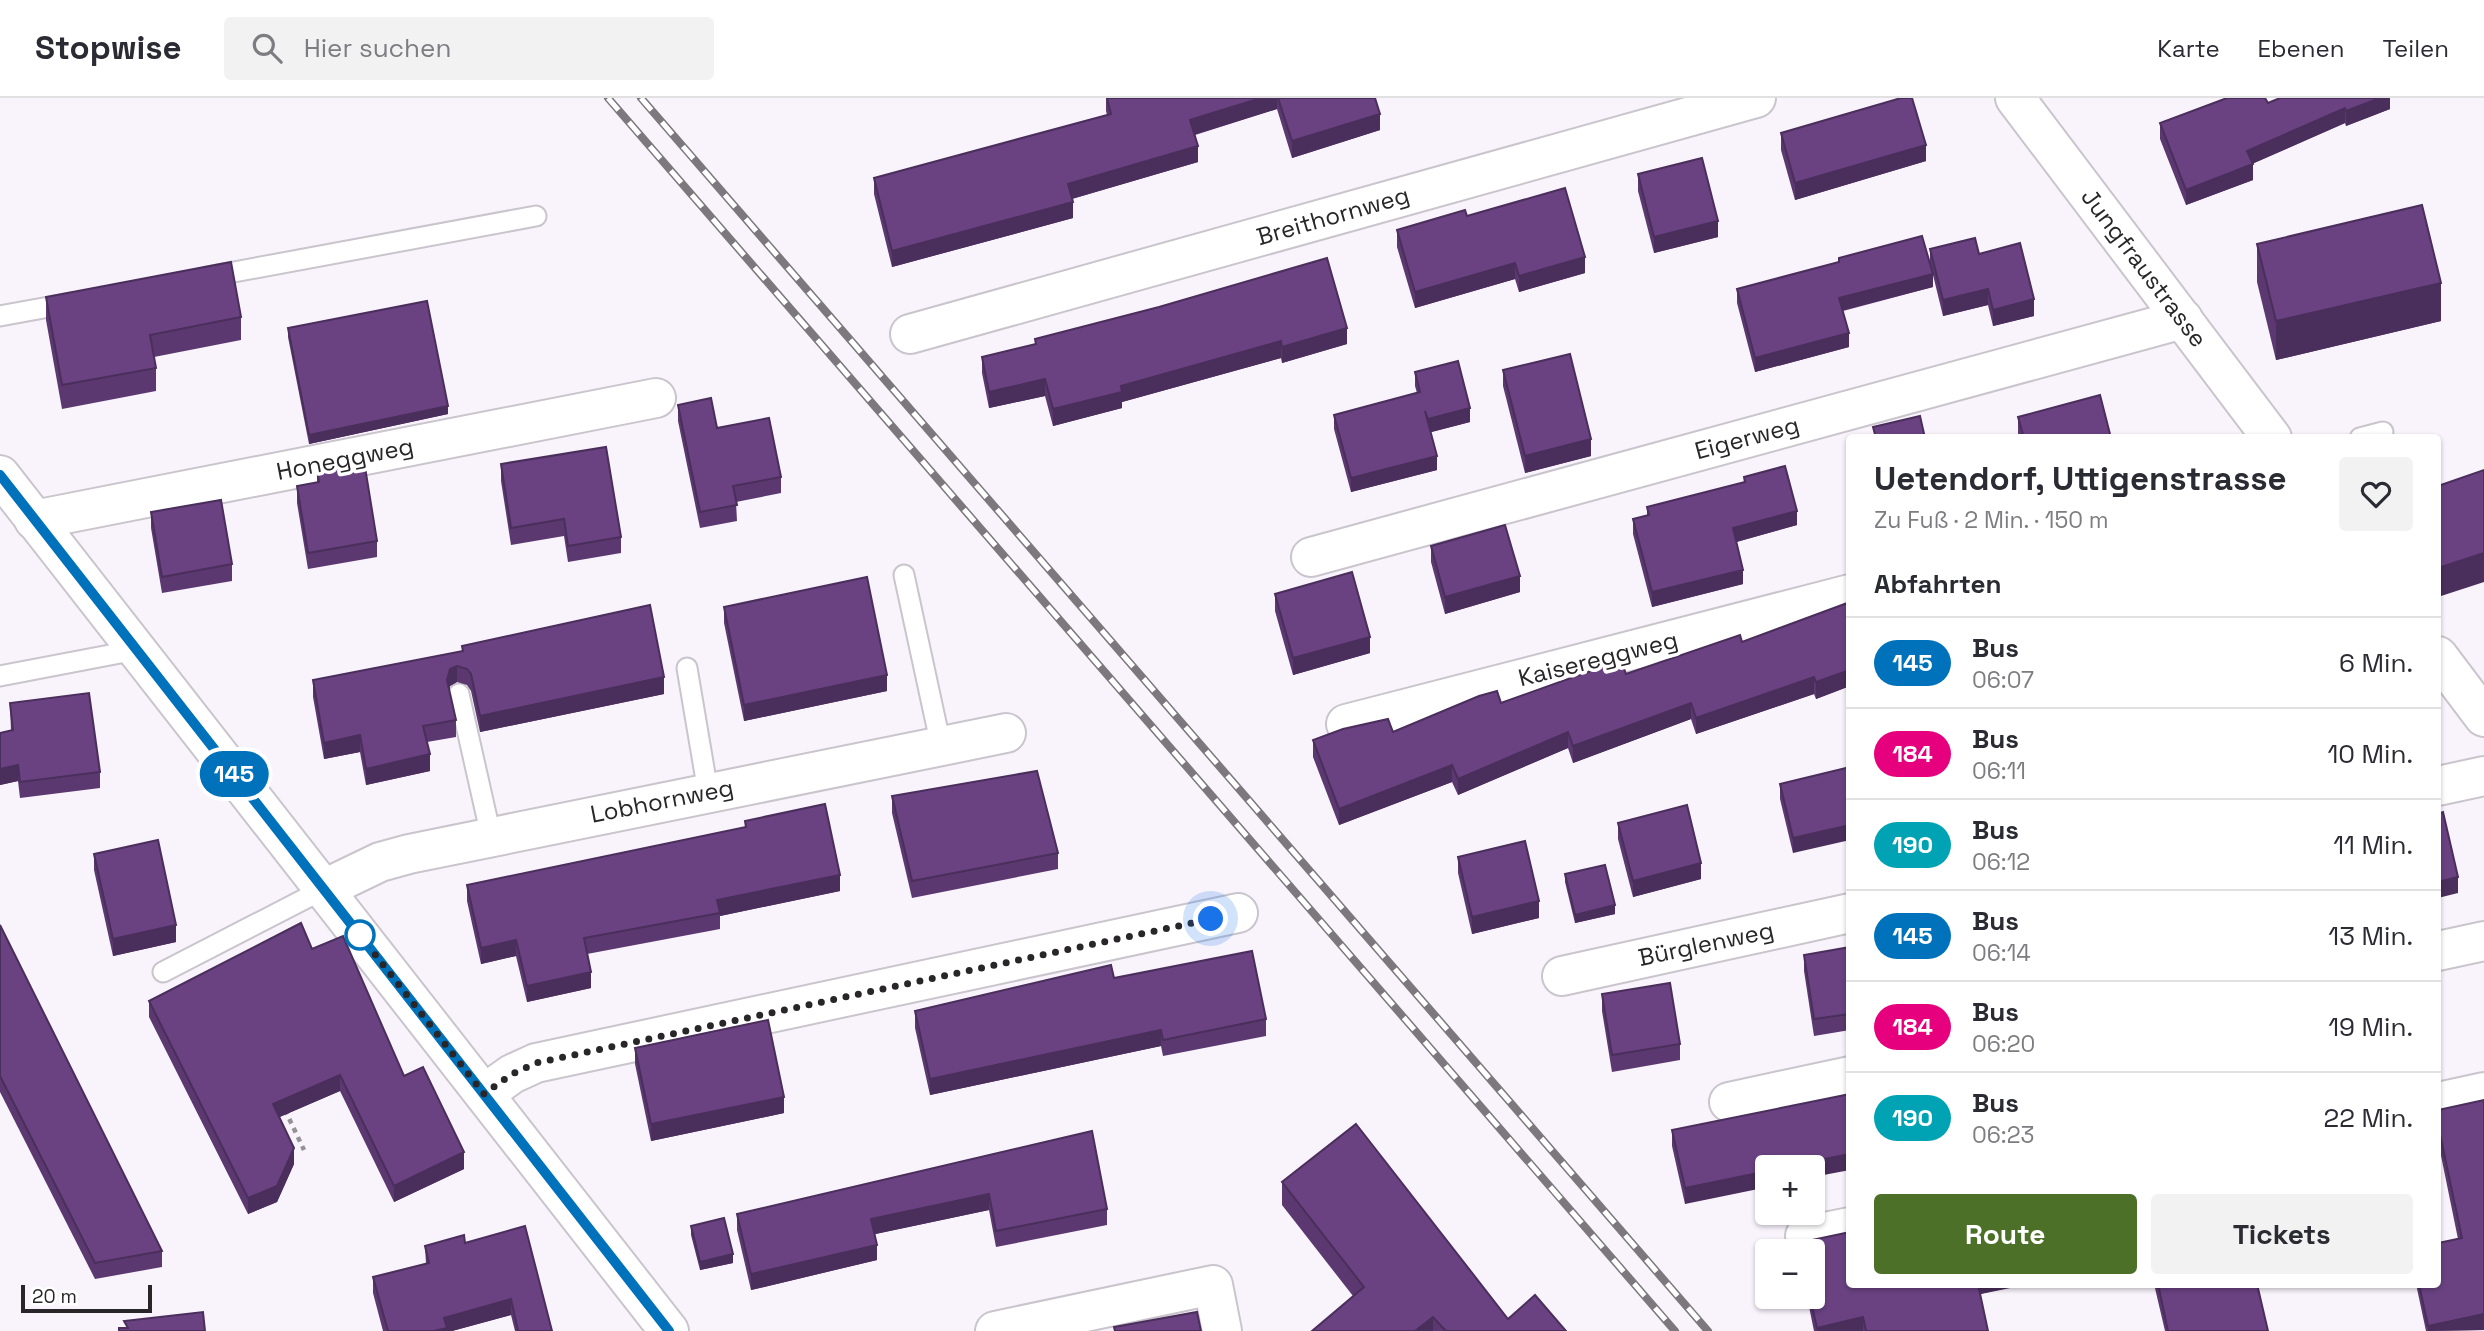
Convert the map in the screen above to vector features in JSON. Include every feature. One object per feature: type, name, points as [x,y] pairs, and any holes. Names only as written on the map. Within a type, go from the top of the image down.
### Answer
[{"type":"street","name":"Breithornweg","points":[[909,334],[1756,98]]},
{"type":"street","name":"Jungfraustrasse","points":[[2015,98],[2269,434]]},
{"type":"street","name":"Eigerweg","points":[[1311,557],[2183,319]]},
{"type":"street","name":"Honeggweg","points":[[34,520],[656,398]]},
{"type":"street","points":[[0,475],[669,1331]]},
{"type":"street","name":"Kaisereggweg","points":[[1346,724],[1846,595]]},
{"type":"street","points":[[2441,660],[2484,717]]},
{"type":"street","name":"Lobhornweg","points":[[324,889],[380,862],[491,836],[1006,733]]},
{"type":"street","points":[[2441,785],[2484,776]]},
{"type":"street","points":[[484,1094],[512,1074],[536,1063],[1238,913]]},
{"type":"street","name":"Bürglenweg","points":[[1562,975],[1846,914]]},
{"type":"street","points":[[2441,950],[2484,941]]},
{"type":"street","points":[[1729,1102],[1846,1077]]},
{"type":"street","points":[[2441,1101],[2484,1092]]},
{"type":"street","points":[[1805,1236],[1846,1228]]},
{"type":"street","points":[[995,1331],[1213,1284],[1222,1331]]},
{"type":"lane","points":[[192,280],[536,216]]},
{"type":"lane","points":[[0,316],[96,298]]},
{"type":"lane","points":[[2375,434],[2383,432]]},
{"type":"lane","points":[[905,575],[941,746]]},
{"type":"lane","points":[[0,676],[136,650]]},
{"type":"lane","points":[[687,668],[708,792]]},
{"type":"lane","points":[[459,694],[491,836]]},
{"type":"lane","points":[[163,972],[324,889]]},
{"type":"path","points":[[280,1100],[304,1150]]},
{"type":"building","points":[[1107,98],[1261,98],[1190,120],[1198,146],[1068,184],[1073,202],[892,251],[874,178],[1111,114]]},
{"type":"building","points":[[1278,98],[1375,98],[1380,114],[1292,141]]},
{"type":"building","points":[[1901,98],[1912,98],[1926,145],[1795,183],[1781,133]]},
{"type":"building","points":[[2227,98],[2265,98],[2268,103],[2280,98],[2380,98],[2346,111],[2345,108],[2247,151],[2253,164],[2186,190],[2160,123]]},
{"type":"building","points":[[1702,158],[1718,221],[1654,237],[1638,174]]},
{"type":"building","points":[[1565,188],[1585,257],[1519,276],[1515,263],[1415,292],[1397,230],[1465,210],[1467,216]]},
{"type":"building","points":[[2422,205],[2441,283],[2276,321],[2257,244]]},
{"type":"building","points":[[1922,236],[1933,274],[1839,298],[1849,333],[1755,358],[1737,289],[1839,262],[1839,258]]},
{"type":"building","points":[[1975,238],[1979,254],[2020,243],[2034,299],[1993,310],[1988,289],[1943,300],[1930,249]]},
{"type":"building","points":[[1327,258],[1347,328],[1282,347],[1281,341],[1121,386],[1122,392],[1053,409],[1045,379],[989,392],[982,357],[1036,344],[1035,339],[1159,307]]},
{"type":"building","points":[[231,262],[241,317],[150,335],[156,368],[62,385],[46,297]]},
{"type":"building","points":[[427,301],[448,406],[309,435],[288,328]]},
{"type":"building","points":[[1570,354],[1591,439],[1525,456],[1503,370]]},
{"type":"building","points":[[1458,361],[1470,408],[1428,419],[1425,411],[1437,456],[1351,478],[1334,415],[1420,392],[1415,372]]},
{"type":"building","points":[[2100,395],[2110,434],[2023,434],[2018,417]]},
{"type":"building","points":[[711,398],[717,428],[769,418],[781,477],[733,486],[737,505],[700,512],[678,405]]},
{"type":"building","points":[[1920,416],[1924,434],[1875,434],[1873,427]]},
{"type":"building","points":[[606,447],[621,537],[568,546],[564,519],[511,528],[501,464]]},
{"type":"building","points":[[364,461],[377,541],[308,553],[297,486],[319,482],[317,470]]},
{"type":"building","points":[[1785,466],[1797,511],[1733,528],[1743,570],[1652,592],[1633,519],[1649,515],[1647,507],[1745,482],[1744,477]]},
{"type":"building","points":[[2484,470],[2484,553],[2441,567],[2441,485]]},
{"type":"building","points":[[221,500],[232,564],[162,577],[151,512]]},
{"type":"building","points":[[1505,525],[1520,576],[1445,597],[1431,546]]},
{"type":"building","points":[[1352,572],[1370,637],[1293,658],[1275,594]]},
{"type":"building","points":[[867,577],[887,675],[744,705],[724,607]]},
{"type":"building","points":[[1846,603],[1846,671],[1816,682],[1814,677],[1696,718],[1691,703],[1573,746],[1568,732],[1458,779],[1452,765],[1339,809],[1313,740],[1343,729],[1388,719],[1393,732],[1497,691],[1501,703],[1621,660],[1626,674],[1740,635],[1742,642]]},
{"type":"building","points":[[650,605],[664,677],[480,716],[471,674],[467,669],[457,666],[450,669],[447,680],[456,720],[423,726],[430,754],[366,769],[360,735],[324,743],[313,680],[463,651],[462,646]]},
{"type":"building","points":[[89,693],[100,772],[20,782],[18,765],[0,769],[0,733],[13,730],[10,703]]},
{"type":"building","points":[[1846,768],[1846,826],[1793,838],[1780,784]]},
{"type":"building","points":[[1037,771],[1058,853],[912,881],[892,796]]},
{"type":"building","points":[[825,804],[840,875],[717,900],[720,913],[584,938],[591,972],[527,986],[516,940],[481,948],[467,885],[746,827],[745,821]]},
{"type":"building","points":[[1687,805],[1701,863],[1633,881],[1618,823]]},
{"type":"building","points":[[2443,812],[2458,877],[2441,881]]},
{"type":"building","points":[[158,840],[176,925],[113,939],[94,854]]},
{"type":"building","points":[[1525,841],[1539,901],[1472,917],[1458,857]]},
{"type":"building","points":[[1605,865],[1615,905],[1575,915],[1565,874]]},
{"type":"building","points":[[301,923],[312,949],[343,936],[404,1076],[423,1067],[464,1152],[394,1186],[340,1075],[273,1104],[294,1148],[277,1186],[248,1198],[149,1001]]},
{"type":"building","points":[[0,925],[162,1251],[95,1263],[0,1076]]},
{"type":"building","points":[[1846,948],[1846,1015],[1814,1019],[1804,955]]},
{"type":"building","points":[[1252,951],[1266,1019],[1163,1040],[1161,1030],[930,1079],[915,1011],[1111,965],[1114,978]]},
{"type":"building","points":[[1670,983],[1680,1044],[1612,1055],[1602,994]]},
{"type":"building","points":[[768,1020],[784,1097],[651,1124],[635,1048]]},
{"type":"building","points":[[1846,1095],[1846,1155],[1825,1159],[1825,1155],[1755,1155],[1755,1174],[1685,1188],[1672,1130]]},
{"type":"building","points":[[2484,1100],[2484,1314],[2428,1326],[2420,1288],[2441,1288],[2441,1242],[2462,1238],[2441,1139],[2441,1109]]},
{"type":"building","points":[[1356,1124],[1508,1319],[1535,1295],[1566,1331],[1446,1331],[1433,1317],[1415,1331],[1312,1331],[1364,1287],[1282,1182]]},
{"type":"building","points":[[1092,1131],[1107,1209],[996,1231],[989,1194],[871,1219],[877,1245],[751,1274],[737,1214]]},
{"type":"building","points":[[724,1218],[733,1254],[700,1262],[691,1226]]},
{"type":"building","points":[[525,1226],[552,1331],[518,1331],[511,1299],[444,1318],[447,1328],[434,1331],[388,1331],[373,1277],[429,1263],[425,1246],[464,1235],[465,1243]]},
{"type":"building","points":[[1846,1233],[1846,1288],[1979,1288],[1988,1331],[1866,1331],[1863,1317],[1817,1328],[1813,1309],[1825,1309],[1825,1239],[1817,1239]]},
{"type":"building","points":[[2159,1288],[2258,1288],[2268,1331],[2168,1331]]},
{"type":"building","points":[[203,1312],[205,1331],[119,1331],[119,1328],[128,1328],[124,1321]]},
{"type":"building","points":[[1197,1312],[1201,1331],[1115,1331],[1114,1327]]},
{"type":"railway","points":[[608,98],[1675,1331]]},
{"type":"railway","points":[[641,98],[1708,1331]]},
{"type":"bus line","name":"145","points":[[0,475],[669,1331]]},
{"type":"route","points":[[360,935],[356,930],[484,1094],[512,1074],[536,1063],[1211,919]]}]
